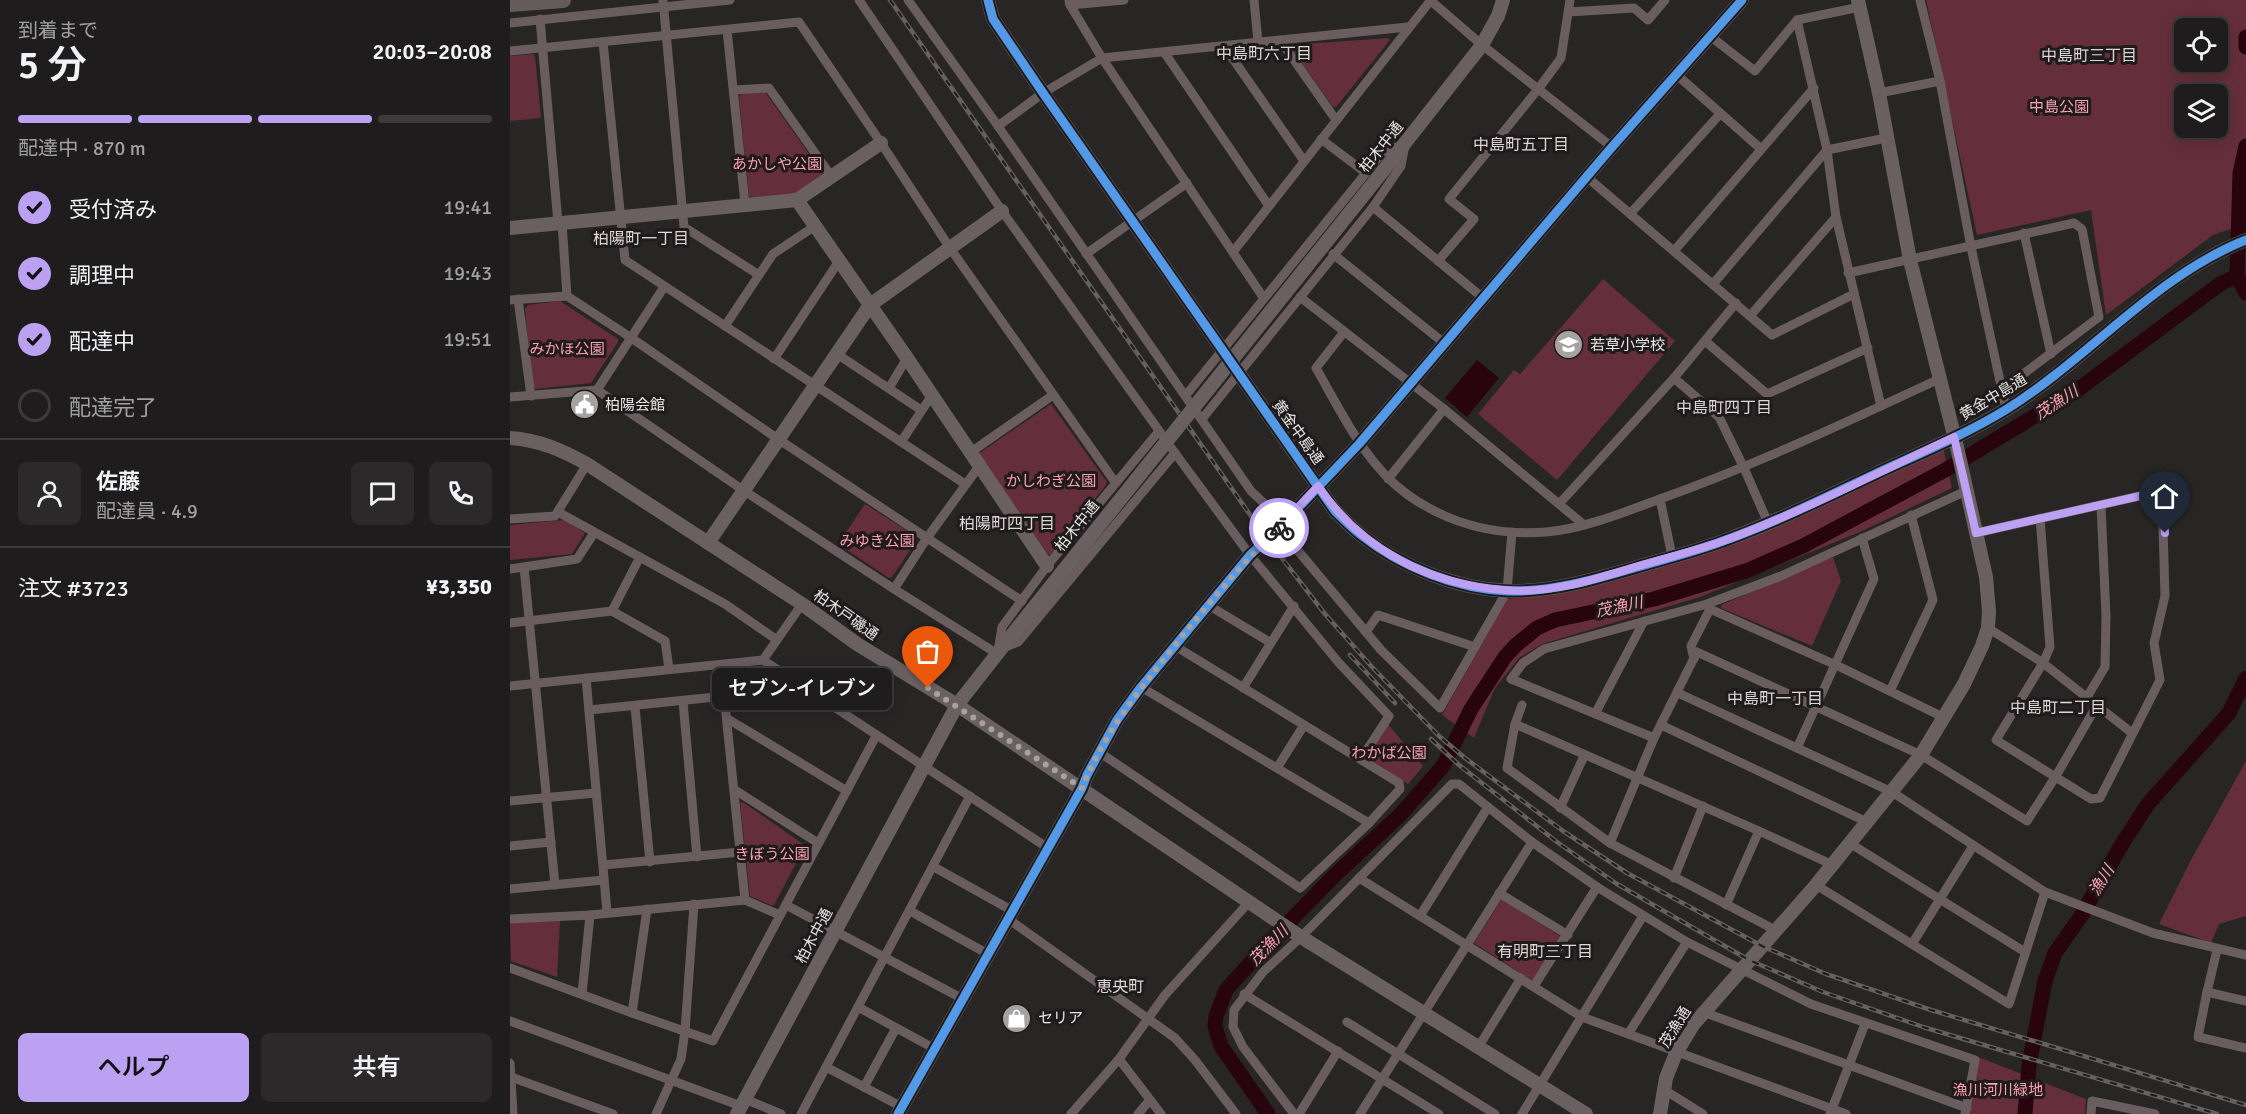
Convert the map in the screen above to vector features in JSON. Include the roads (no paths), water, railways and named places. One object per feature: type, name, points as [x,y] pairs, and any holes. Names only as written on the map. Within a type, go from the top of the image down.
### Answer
[{"type":"highway","points":[[510,4],[563,0]]},
{"type":"street","points":[[510,22],[663,4],[730,0]]},
{"type":"street","points":[[859,0],[1002,211],[1250,555],[1340,663],[1389,716],[1361,759]]},
{"type":"street","points":[[908,0],[1251,491],[1282,525],[1381,650],[1440,708],[1507,591],[1512,532]]},
{"type":"street","name":"黄金中島通","points":[[988,0],[993,19],[1043,93],[1335,511],[1361,536],[1391,556],[1417,569],[1448,580],[1507,591],[1553,588],[1598,578],[1725,541],[1768,523],[1956,442],[2041,386],[2189,270],[2246,240]]},
{"type":"street","points":[[1124,0],[1069,2],[1102,58],[1263,297]]},
{"type":"street","points":[[1254,0],[1258,42]]},
{"type":"street","points":[[1233,252],[1431,0],[1482,45],[1612,147]]},
{"type":"street","name":"柏木中通","points":[[741,1106],[957,705],[1482,45],[1498,16],[1503,0]]},
{"type":"street","points":[[1438,261],[1474,219],[1449,199],[1561,58],[1570,0]]},
{"type":"street","points":[[1568,12],[1634,8],[1648,20],[1665,0]]},
{"type":"street","points":[[826,1067],[864,1087],[900,1111],[1082,788],[1117,720],[1141,687],[1250,555],[1282,525],[1359,444],[1588,178],[1612,147],[1742,0]]},
{"type":"street","points":[[1920,0],[1940,81],[1971,247],[2006,410]]},
{"type":"street","points":[[663,4],[684,227],[759,275]]},
{"type":"street","points":[[1710,36],[1755,70],[1797,20],[1859,4],[1910,260],[1956,442],[1976,533],[1987,588],[1988,627],[2043,663],[2132,733]]},
{"type":"street","points":[[540,19],[567,297]]},
{"type":"street","points":[[1797,20],[1827,150],[1836,217],[1848,273],[1881,406]]},
{"type":"street","points":[[510,51],[799,22],[950,248],[1115,482]]},
{"type":"street","points":[[998,126],[1043,93],[1102,58],[1408,27]]},
{"type":"street","points":[[727,30],[745,204]]},
{"type":"street","points":[[1280,40],[1336,120]]},
{"type":"street","points":[[603,42],[625,260],[965,484]]},
{"type":"street","points":[[1224,46],[1304,161]]},
{"type":"street","points":[[1164,52],[1269,206]]},
{"type":"street","points":[[1677,75],[1761,149]]},
{"type":"street","points":[[1878,93],[1940,81]]},
{"type":"street","points":[[734,90],[769,88],[832,177]]},
{"type":"street","points":[[1674,251],[1814,88]]},
{"type":"street","points":[[1630,214],[1720,114]]},
{"type":"street","points":[[1713,284],[1827,150],[1886,138]]},
{"type":"street","points":[[1321,139],[1366,173]]},
{"type":"street","points":[[510,228],[797,200],[882,143]]},
{"type":"street","points":[[1186,395],[1263,297],[1383,152],[1405,144]]},
{"type":"street","points":[[1202,419],[1372,207],[1401,166],[1405,144]]},
{"type":"street","points":[[1588,178],[1772,334],[1854,294]]},
{"type":"street","points":[[1086,254],[1186,183]]},
{"type":"street","points":[[797,200],[1047,566]]},
{"type":"street","points":[[1372,207],[1483,298]]},
{"type":"street","points":[[708,543],[870,304],[1002,211]]},
{"type":"street","points":[[1750,316],[1836,217]]},
{"type":"street","points":[[1848,273],[2074,223],[2082,229],[2099,317],[2002,390]]},
{"type":"street","points":[[725,326],[773,254],[815,226]]},
{"type":"street","points":[[2024,233],[2051,354]]},
{"type":"street","points":[[1333,254],[1444,343]]},
{"type":"street","points":[[774,359],[839,261]]},
{"type":"street","points":[[597,390],[664,287]]},
{"type":"street","points":[[531,396],[514,299],[567,297],[1022,601]]},
{"type":"street","points":[[1300,297],[1444,409],[1583,524]]},
{"type":"street","points":[[1559,504],[1674,378],[1736,303]]},
{"type":"street","points":[[1344,332],[1316,368],[1359,444],[1388,479],[1429,509],[1453,520],[1479,528],[1512,532],[1548,532],[1634,509],[1744,468],[1939,379]]},
{"type":"street","points":[[1705,341],[1767,394],[1868,348]]},
{"type":"street","points":[[837,354],[921,410]]},
{"type":"street","points":[[889,388],[907,358]]},
{"type":"street","points":[[1674,378],[1719,417],[1768,523]]},
{"type":"street","points":[[510,397],[597,390],[743,490],[894,589],[997,652]]},
{"type":"street","points":[[901,442],[932,395]]},
{"type":"street","points":[[971,452],[1053,395]]},
{"type":"street","points":[[1388,479],[1444,409]]},
{"type":"street","points":[[997,652],[1002,627],[1047,566],[1159,431]]},
{"type":"street","name":"柏木戸磯通","points":[[510,438],[533,440],[587,464],[802,604],[857,644],[957,705],[1298,934],[1586,1114]]},
{"type":"street","points":[[997,652],[1018,642],[1175,453]]},
{"type":"street","points":[[510,519],[555,516],[587,464]]},
{"type":"street","points":[[894,589],[927,538],[980,465]]},
{"type":"street","points":[[1654,738],[1511,679],[1523,663],[1544,649],[1644,621],[1709,606],[1863,538],[1965,485]]},
{"type":"street","points":[[1976,533],[2040,518],[2162,491],[2165,596],[2154,643],[2160,680],[2100,798],[2091,799],[1996,740],[2043,663],[2049,647],[2040,518]]},
{"type":"street","points":[[1660,499],[1672,556]]},
{"type":"street","points":[[2087,697],[2105,667],[2106,616],[2101,505]]},
{"type":"street","points":[[558,512],[725,604],[777,640]]},
{"type":"street","points":[[1890,691],[1932,600],[1911,515]]},
{"type":"street","points":[[510,569],[577,559],[594,533]]},
{"type":"street","points":[[1797,748],[1874,579],[1863,538]]},
{"type":"street","points":[[612,611],[640,556]]},
{"type":"street","points":[[524,567],[555,885]]},
{"type":"street","points":[[763,660],[802,604]]},
{"type":"street","points":[[1208,605],[1271,643]]},
{"type":"street","points":[[1243,688],[1294,606]]},
{"type":"street","points":[[1694,659],[1691,646],[1709,606]]},
{"type":"street","points":[[1709,606],[1945,718]]},
{"type":"street","points":[[510,623],[612,611],[665,641],[669,669]]},
{"type":"street","points":[[1366,632],[1378,615],[1474,647]]},
{"type":"street","points":[[1595,714],[1644,621]]},
{"type":"street","name":"茂漁通","points":[[1660,1114],[1663,1089],[1676,1053],[1703,1012],[1777,931],[1851,844],[1921,755],[1945,718],[1982,646],[1988,627]]},
{"type":"street","points":[[1099,752],[1300,888],[1369,823],[1401,789],[1399,783],[1175,646]]},
{"type":"street","points":[[1610,843],[1654,738],[1697,652],[1921,755],[2027,821],[2097,705]]},
{"type":"street","points":[[510,686],[763,660],[1048,848]]},
{"type":"street","points":[[721,665],[745,900]]},
{"type":"street","points":[[586,678],[607,912]]},
{"type":"street","points":[[1141,687],[1369,823]]},
{"type":"street","points":[[1678,693],[1892,792],[2045,892],[2153,933],[2217,950],[2246,955]]},
{"type":"street","points":[[589,710],[725,696]]},
{"type":"street","points":[[683,702],[697,857]]},
{"type":"street","points":[[1522,705],[1515,724],[1507,768],[1610,843],[1777,931]]},
{"type":"street","points":[[635,706],[650,862]]},
{"type":"street","points":[[728,719],[847,791]]},
{"type":"street","points":[[1515,724],[1833,865]]},
{"type":"street","points":[[1277,768],[1304,725]]},
{"type":"street","points":[[1661,725],[1868,822]]},
{"type":"street","points":[[510,968],[713,1041],[876,736]]},
{"type":"street","points":[[1560,808],[1584,756]]},
{"type":"street","points":[[1294,1114],[1243,1047],[1233,1027],[1234,1010],[1244,994],[1298,934],[1359,878],[1452,784],[1459,784],[1532,842],[1597,887],[1687,942],[1811,1004],[1976,1060],[1966,1111],[1703,1012]]},
{"type":"street","points":[[735,790],[818,843]]},
{"type":"street","points":[[510,801],[596,794]]},
{"type":"street","points":[[801,1114],[970,796]]},
{"type":"street","points":[[1674,878],[1703,806]]},
{"type":"street","points":[[1420,916],[1488,807]]},
{"type":"street","points":[[1726,905],[1759,831]]},
{"type":"street","points":[[510,846],[551,842]]},
{"type":"street","points":[[1360,1114],[1532,842]]},
{"type":"street","points":[[1851,844],[2025,952]]},
{"type":"street","points":[[1912,944],[1973,846]]},
{"type":"street","points":[[604,865],[740,852]]},
{"type":"street","points":[[934,867],[1009,914],[1150,1018],[1195,1060],[1236,1114]]},
{"type":"street","points":[[1359,878],[1582,1017],[1831,1112],[1846,1114]]},
{"type":"street","points":[[510,889],[604,880]]},
{"type":"street","points":[[1816,885],[2009,1004],[2045,892]]},
{"type":"street","points":[[1534,986],[1597,887]]},
{"type":"street","points":[[1499,893],[1568,935]]},
{"type":"street","points":[[510,919],[590,915],[745,900],[780,915]]},
{"type":"street","points":[[1071,1114],[1119,1059],[1166,995],[1250,902]]},
{"type":"street","points":[[656,1114],[681,1059],[694,904]]},
{"type":"street","points":[[786,905],[963,999]]},
{"type":"street","points":[[632,1013],[647,909]]},
{"type":"street","points":[[910,911],[988,954]]},
{"type":"street","points":[[582,994],[590,915]]},
{"type":"street","points":[[1522,1114],[1643,916]]},
{"type":"street","points":[[1628,1034],[1687,942]]},
{"type":"street","points":[[2217,950],[2198,1037],[2246,1048]]},
{"type":"street","points":[[1479,1046],[1521,978]]},
{"type":"street","points":[[2207,992],[2246,1001]]},
{"type":"street","points":[[1244,994],[1439,1114]]},
{"type":"street","points":[[858,1007],[935,1049]]},
{"type":"street","points":[[510,1021],[741,1106],[781,1114]]},
{"type":"street","points":[[1347,1022],[1495,1114]]},
{"type":"street","points":[[1831,1112],[1865,1024]]},
{"type":"street","points":[[864,1087],[896,1028]]},
{"type":"street","points":[[1299,1114],[1338,1051]]},
{"type":"street","points":[[1119,1059],[1161,1114]]},
{"type":"street","points":[[510,1063],[513,1114]]},
{"type":"street","points":[[511,1077],[613,1114]]},
{"type":"street","points":[[1663,1089],[1703,1114]]},
{"type":"street","points":[[1138,1114],[1150,1100]]},
{"type":"street","points":[[2091,1114],[2092,1101],[2155,1114]]},
{"type":"waterway","name":"漁川","points":[[2246,37],[2246,47]]},
{"type":"waterway","name":"漁川","points":[[2246,146],[2240,173],[2237,276],[2246,293]]},
{"type":"waterway","name":"茂漁川","points":[[1268,1114],[1221,1046],[1215,1026],[1216,1016],[1226,990],[1335,875],[1400,815],[1443,766],[1471,709],[1505,657],[1516,645],[1537,628],[1555,620],[1654,599],[1746,571],[1803,546],[1947,469],[2076,391],[2220,284],[2237,276]]},
{"type":"waterway","name":"漁川","points":[[2025,1114],[2029,1065],[2045,981],[2055,953],[2081,916],[2148,804],[2229,713],[2246,678]]},
{"type":"railway","points":[[890,0],[1267,539],[1325,614],[1372,667],[1439,736],[1465,758],[1563,831],[1627,873],[1762,946],[1826,974],[1931,1010],[2246,1105]]},
{"type":"railway","points":[[1350,655],[1395,703]]},
{"type":"railway","points":[[1431,739],[1459,765],[1557,842],[1617,884],[1749,960],[1823,992],[1923,1027],[2217,1114]]},
{"type":"place","name":"若草小学校","points":[[1569,345]]},
{"type":"place","name":"柏陽会館","points":[[584,405]]},
{"type":"place","name":"セブン-イレブン","points":[[928,688]]},
{"type":"place","name":"セリア","points":[[1017,1018]]},
{"type":"district","name":"中島町六丁目","points":[[1264,53]]},
{"type":"district","name":"中島町三丁目","points":[[2089,55]]},
{"type":"district","name":"中島町五丁目","points":[[1521,144]]},
{"type":"district","name":"柏陽町一丁目","points":[[641,238]]},
{"type":"district","name":"中島町四丁目","points":[[1724,407]]},
{"type":"district","name":"柏陽町四丁目","points":[[1007,523]]},
{"type":"district","name":"中島町一丁目","points":[[1775,698]]},
{"type":"district","name":"中島町二丁目","points":[[2058,707]]},
{"type":"district","name":"有明町三丁目","points":[[1545,951]]},
{"type":"district","name":"恵央町","points":[[1120,986]]},
{"type":"park label","name":"中島公園","points":[[2059,107]]},
{"type":"park label","name":"あかしや公園","points":[[777,164]]},
{"type":"park label","name":"みかほ公園","points":[[567,349]]},
{"type":"park label","name":"かしわぎ公園","points":[[1051,481]]},
{"type":"park label","name":"みゆき公園","points":[[877,541]]},
{"type":"park label","name":"わかば公園","points":[[1389,753]]},
{"type":"park label","name":"きぼう公園","points":[[772,854]]},
{"type":"park label","name":"漁川河川緑地","points":[[1998,1090]]}]
